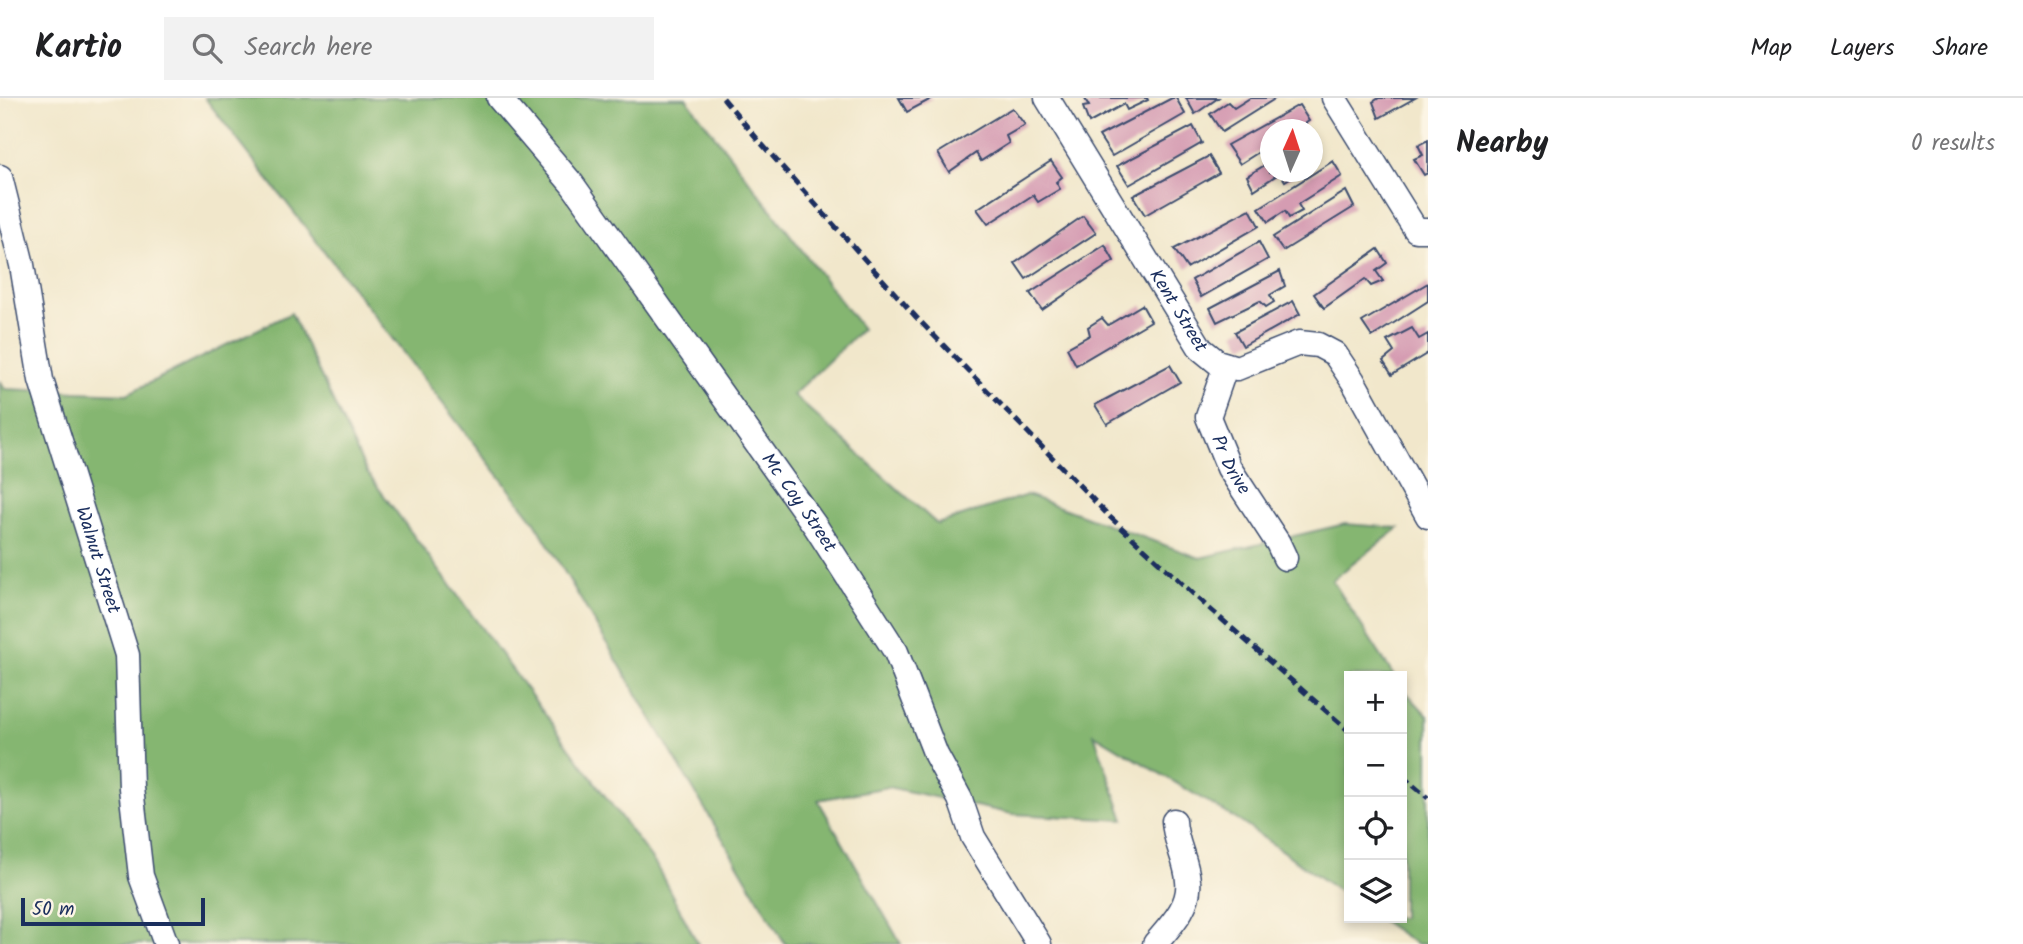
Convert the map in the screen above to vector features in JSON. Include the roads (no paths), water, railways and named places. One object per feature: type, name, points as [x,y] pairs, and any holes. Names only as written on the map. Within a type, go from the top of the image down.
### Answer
[{"type":"street","name":"Mc Coy Street","points":[[499,98],[572,184],[816,527],[896,652],[936,755],[960,799],[973,837],[1039,944]]},
{"type":"street","name":"Kent Street","points":[[1047,98],[1201,349],[1217,362],[1237,368],[1299,343],[1318,345],[1335,354],[1353,381],[1428,516]]},
{"type":"street","points":[[1334,98],[1416,230],[1428,230]]},
{"type":"street","name":"Walnut Street","points":[[0,177],[22,265],[41,380],[127,655],[131,788],[141,876],[166,944]]},
{"type":"street","name":"Pr Drive","points":[[1226,365],[1208,417],[1229,468],[1285,558]]},
{"type":"street","points":[[1155,944],[1179,915],[1187,891],[1188,881],[1179,852],[1174,821]]},
{"type":"railway","points":[[723,98],[916,317],[1110,517],[1344,727]]},
{"type":"railway","points":[[1407,780],[1428,798]]}]
